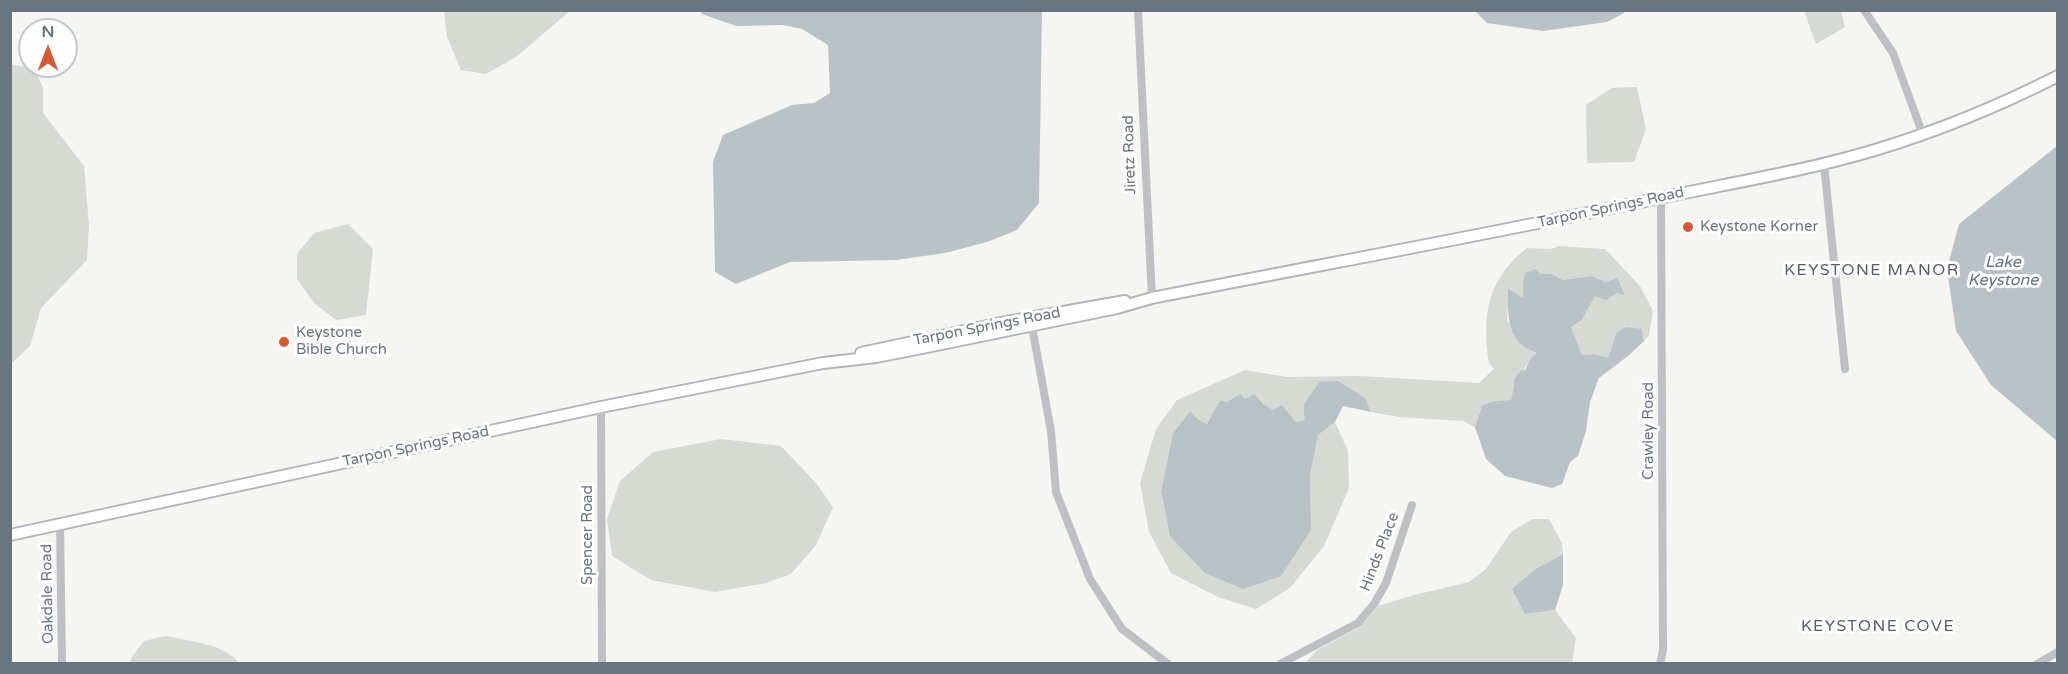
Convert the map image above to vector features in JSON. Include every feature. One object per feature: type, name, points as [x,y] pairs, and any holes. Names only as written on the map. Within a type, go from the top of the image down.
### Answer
[{"type":"main road","name":"Tarpon Springs Road","points":[[10,534],[601,407],[823,363],[876,357],[1031,322],[1117,309],[1152,298],[1824,164],[1923,135],[2005,102],[2058,76]]},
{"type":"street","name":"Jiretz Road","points":[[1137,10],[1152,298]]},
{"type":"street","points":[[1864,10],[1893,53],[1923,135]]},
{"type":"street","points":[[1824,164],[1845,369]]},
{"type":"street","name":"Crawley Road","points":[[1660,663],[1663,650],[1661,198]]},
{"type":"street","points":[[1031,322],[1051,431],[1056,492],[1090,579],[1122,629],[1168,663]]},
{"type":"street","name":"Spencer Road","points":[[601,407],[602,663]]},
{"type":"street","name":"Hinds Place","points":[[1280,663],[1359,623],[1374,604],[1386,583],[1412,505]]},
{"type":"street","name":"Oakdale Road","points":[[60,524],[62,663]]},
{"type":"street","points":[[2037,663],[2058,652]]},
{"type":"shaded area","points":[[444,10],[570,11],[516,57],[486,74],[461,70],[447,37]]},
{"type":"shaded area","points":[[1804,11],[1841,11],[1845,27],[1816,44]]},
{"type":"shaded area","points":[[11,65],[18,66],[18,78],[39,78],[43,88],[43,113],[84,166],[89,225],[87,260],[41,308],[30,346],[11,364]]},
{"type":"shaded area","points":[[1637,87],[1646,129],[1634,162],[1587,163],[1586,105],[1612,88]]},
{"type":"shaded area","points":[[348,224],[373,249],[366,315],[336,320],[314,303],[297,279],[297,254],[314,233]]},
{"type":"shaded area","points":[[1558,246],[1605,249],[1640,286],[1653,311],[1649,335],[1644,341],[1642,329],[1611,348],[1608,358],[1594,354],[1582,355],[1571,327],[1582,320],[1595,296],[1617,278],[1606,282],[1592,276],[1563,280],[1552,274],[1540,275],[1523,282],[1524,299],[1509,288],[1507,320],[1513,328],[1513,334],[1524,347],[1538,353],[1525,368],[1511,401],[1481,408],[1475,427],[1463,421],[1399,417],[1371,412],[1365,398],[1319,383],[1311,396],[1305,400],[1305,420],[1296,422],[1282,405],[1273,411],[1245,399],[1227,402],[1220,400],[1207,424],[1190,411],[1173,433],[1161,491],[1170,536],[1311,530],[1310,476],[1318,435],[1335,422],[1348,451],[1349,488],[1324,546],[1290,588],[1256,609],[1218,597],[1171,573],[1149,532],[1140,483],[1156,429],[1177,400],[1245,370],[1287,377],[1360,376],[1479,383],[1494,369],[1489,363],[1487,314],[1490,299],[1503,272],[1527,248],[1551,249]]},
{"type":"shaded area","points":[[721,439],[781,446],[816,483],[833,507],[816,545],[791,574],[766,583],[715,592],[651,580],[612,556],[607,519],[620,481],[653,452]]},
{"type":"shaded area","points":[[1532,519],[1549,519],[1562,543],[1563,554],[1537,568],[1525,614],[1555,610],[1576,638],[1572,663],[1304,664],[1317,650],[1360,627],[1378,606],[1469,582],[1486,569],[1511,532]]},
{"type":"shaded area","points":[[166,636],[216,648],[239,663],[130,663],[144,641]]},
{"type":"water","points":[[700,11],[1042,11],[1039,203],[1017,230],[987,242],[945,253],[896,260],[790,262],[736,284],[715,272],[713,162],[723,135],[792,105],[814,103],[830,93],[828,45],[802,29],[783,25],[736,26],[702,14]]},
{"type":"water","points":[[1475,11],[1624,11],[1607,22],[1543,31],[1487,23]]},
{"type":"water","name":"Lake Keystone","points":[[2057,146],[2057,441],[1991,385],[1956,331],[1947,269],[1959,224]]},
{"type":"water","points":[[1536,269],[1540,274],[1552,274],[1563,280],[1592,276],[1606,282],[1617,278],[1625,295],[1617,293],[1606,300],[1595,296],[1582,320],[1571,327],[1582,355],[1594,354],[1608,358],[1617,332],[1626,327],[1642,329],[1644,341],[1599,378],[1590,402],[1586,431],[1578,456],[1570,462],[1562,484],[1552,488],[1505,476],[1486,459],[1475,427],[1482,406],[1491,402],[1511,400],[1514,380],[1520,371],[1525,370],[1531,358],[1537,353],[1524,347],[1518,341],[1509,320],[1508,304],[1508,288],[1523,298],[1525,273]]},
{"type":"water","points":[[1338,381],[1365,398],[1371,412],[1343,406],[1335,422],[1318,435],[1310,476],[1311,530],[1281,576],[1243,589],[1205,573],[1170,536],[1161,491],[1173,433],[1190,411],[1207,424],[1220,400],[1227,402],[1240,394],[1245,399],[1254,394],[1264,405],[1273,410],[1282,405],[1296,422],[1305,420],[1305,403],[1319,382]]},
{"type":"water","points":[[1563,554],[1563,585],[1555,610],[1525,614],[1512,589],[1537,568]]},
{"type":"place","name":"Keystone Korner","points":[[1688,227]]},
{"type":"place","name":"Keystone Bible Church","points":[[284,342]]},
{"type":"district","name":"KEYSTONE MANOR","points":[[1872,271]]},
{"type":"district","name":"KEYSTONE COVE","points":[[1878,627]]}]
